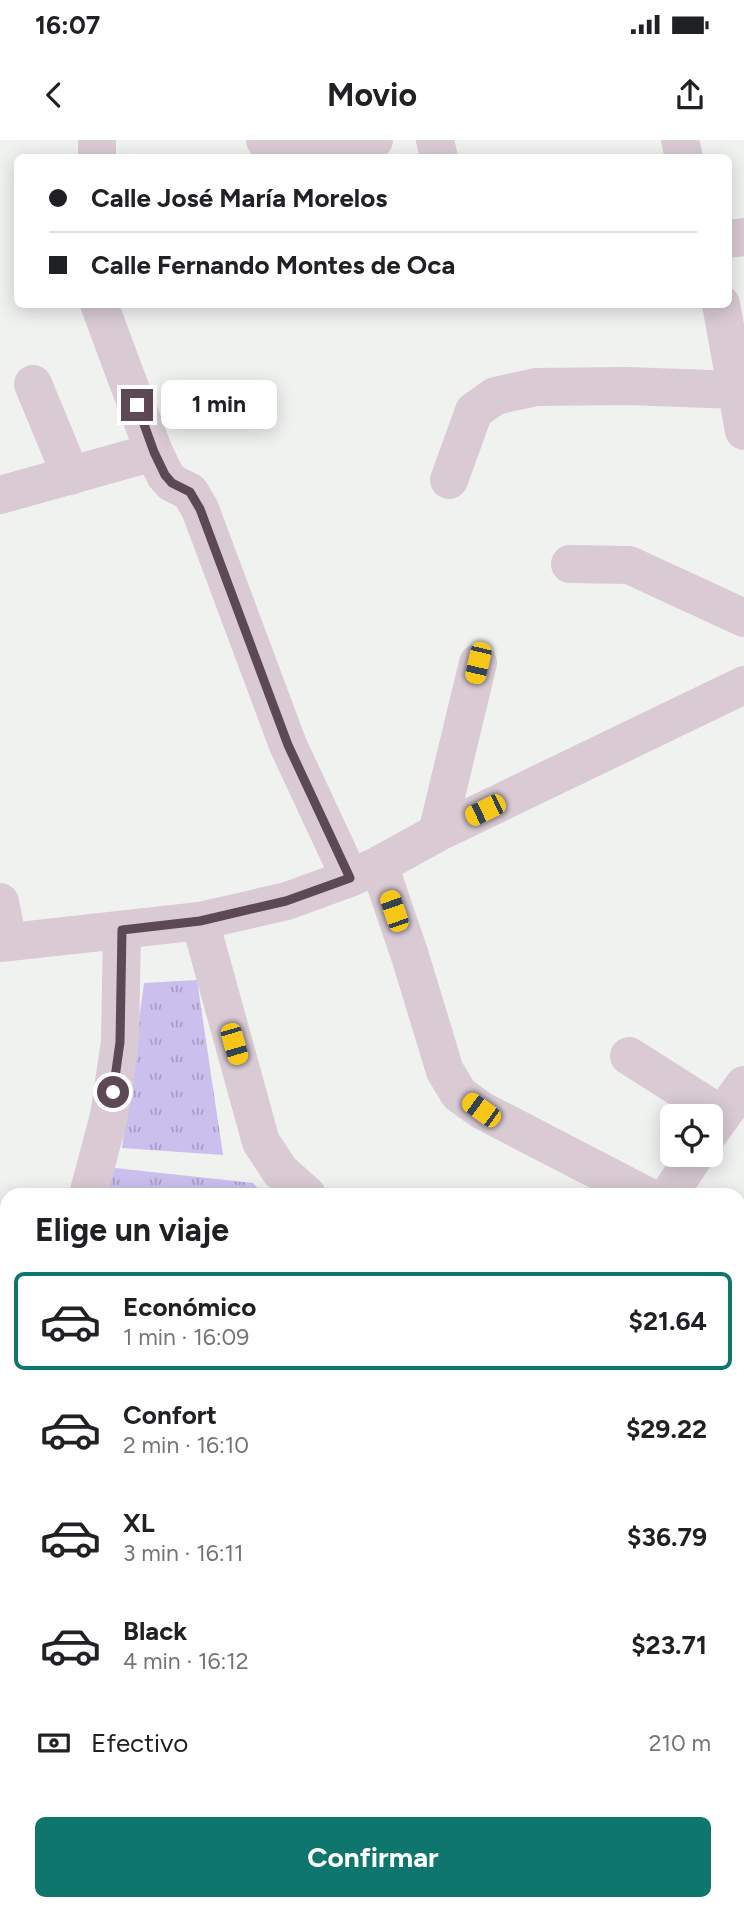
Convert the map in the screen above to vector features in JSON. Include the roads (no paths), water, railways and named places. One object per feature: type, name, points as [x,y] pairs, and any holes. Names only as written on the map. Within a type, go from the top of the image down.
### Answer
[{"type":"street","points":[[267,144],[289,151],[353,148]]},
{"type":"street","points":[[100,308],[165,475],[172,483],[190,492],[200,509],[288,745],[365,871],[410,956],[445,1071],[459,1094],[481,1110],[631,1188]]},
{"type":"street","points":[[722,308],[744,431]]},
{"type":"street","points":[[33,384],[71,476]]},
{"type":"street","points":[[449,480],[474,411],[495,396],[536,387],[627,386],[737,390]]},
{"type":"street","points":[[0,495],[154,452]]},
{"type":"street","points":[[570,564],[629,565],[744,618]]},
{"type":"street","points":[[438,833],[478,663]]},
{"type":"street","points":[[0,902],[4,942],[200,921],[286,901],[365,871],[744,685]]},
{"type":"street","points":[[200,921],[261,1142],[280,1171],[299,1188]]},
{"type":"street","points":[[90,1188],[109,1116],[120,1042],[122,930]]},
{"type":"street","points":[[629,1056],[731,1104]]},
{"type":"street","points":[[674,1188],[687,1167]]}]
